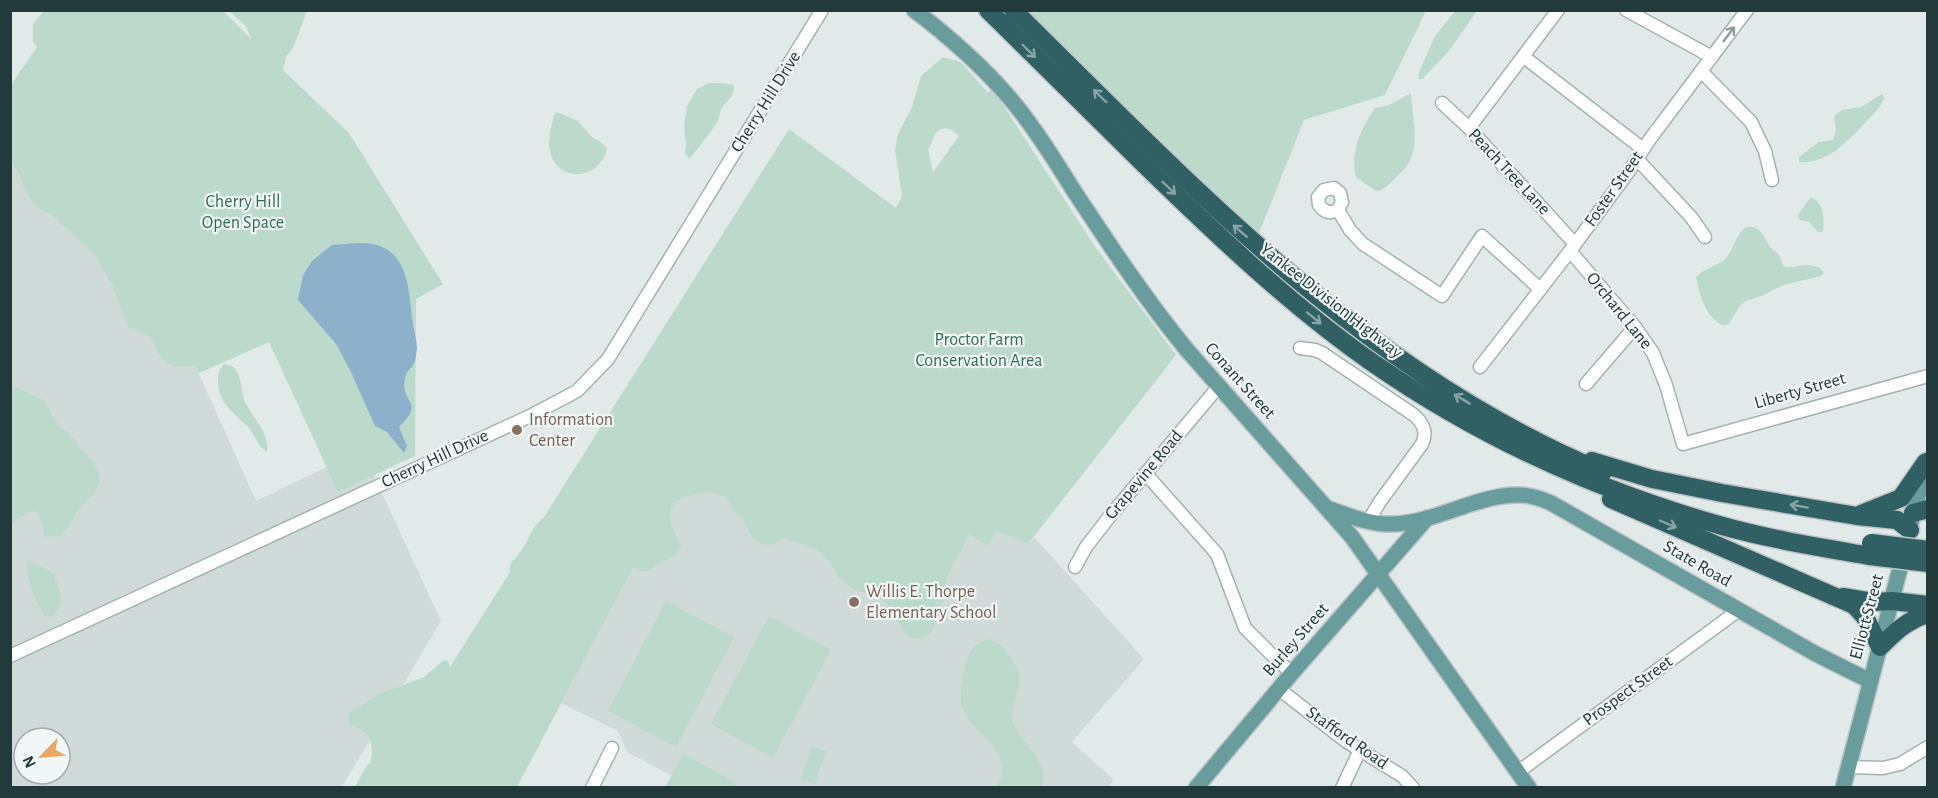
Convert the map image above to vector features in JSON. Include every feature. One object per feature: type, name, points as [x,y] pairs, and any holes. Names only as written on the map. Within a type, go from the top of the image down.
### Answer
[{"type":"highway","name":"Yankee Division Highway","points":[[988,10],[1205,223],[1298,305],[1397,380],[1451,412],[1504,441],[1560,467],[1669,509],[1719,525],[1774,538],[1870,550],[1928,550]]},
{"type":"highway","name":"Yankee Division Highway","points":[[1013,10],[1220,212],[1295,279],[1391,354],[1497,420],[1586,465],[1693,504],[1928,563]]},
{"type":"highway","points":[[1497,420],[1596,462],[1626,472],[1722,493],[1857,516],[1897,520],[1917,517]]},
{"type":"highway","points":[[1504,441],[1537,463],[1629,508],[1854,605],[1863,614],[1880,647],[1898,628],[1912,619],[1928,614]]},
{"type":"highway","points":[[1857,516],[1901,498],[1927,461]]},
{"type":"highway","points":[[1838,597],[1873,602],[1928,604]]},
{"type":"main road","name":"Conant Street","points":[[914,10],[968,56],[1010,97],[1154,310],[1352,537],[1529,788]]},
{"type":"main road","name":"Elliott Street","points":[[1843,788],[1870,681],[1917,517],[1927,461]]},
{"type":"main road","name":"State Road","points":[[1427,519],[1502,496],[1522,494],[1551,503],[1835,664],[1870,681]]},
{"type":"main road","points":[[1327,508],[1368,522],[1396,525],[1427,519]]},
{"type":"main road","name":"Burley Street","points":[[1196,788],[1292,673],[1427,519]]},
{"type":"street","name":"Cherry Hill Drive","points":[[10,656],[530,416],[576,391],[608,359],[822,10]]},
{"type":"street","points":[[1469,128],[1558,10]]},
{"type":"street","points":[[1626,10],[1712,57]]},
{"type":"street","name":"Foster Street","points":[[1480,367],[1573,247],[1747,10]]},
{"type":"street","points":[[1524,57],[1640,154],[1705,237]]},
{"type":"street","points":[[1701,71],[1751,122],[1765,151],[1772,180]]},
{"type":"street","name":"Peach Tree Lane","points":[[1442,103],[1469,128],[1573,247]]},
{"type":"street","points":[[1338,210],[1350,230],[1363,244],[1442,296],[1482,236],[1540,289]]},
{"type":"street","name":"Orchard Lane","points":[[1573,247],[1649,346],[1660,368],[1683,444]]},
{"type":"street","points":[[1586,384],[1635,327]]},
{"type":"street","points":[[1300,348],[1322,353],[1414,415],[1423,425],[1425,439],[1368,522]]},
{"type":"street","name":"Liberty Street","points":[[1683,444],[1928,376]]},
{"type":"street","name":"Grapevine Road","points":[[1075,567],[1086,547],[1219,386]]},
{"type":"street","points":[[1146,474],[1217,554],[1245,628],[1292,673]]},
{"type":"street","name":"Prospect Street","points":[[1518,772],[1739,610]]},
{"type":"street","name":"Stafford Road","points":[[1279,689],[1360,750],[1402,776],[1413,788]]},
{"type":"street","points":[[1849,766],[1883,768],[1900,764],[1928,747]]},
{"type":"street","points":[[592,788],[612,748]]},
{"type":"street","points":[[1342,788],[1360,750]]},
{"type":"shaded area","points":[[10,165],[170,326],[195,365],[256,501],[362,450],[441,621],[342,787],[11,787]]},
{"type":"shaded area","name":"Willis E. Thorpe Elementary School","points":[[874,468],[987,545],[997,531],[1028,544],[1034,537],[1144,659],[1072,742],[1114,780],[1108,787],[736,787],[684,754],[672,776],[627,752],[618,731],[561,703],[671,494],[756,473],[793,474]]},
{"type":"green space","name":"Cherry Hill Open Space","points":[[44,11],[223,11],[251,39],[246,26],[229,11],[307,11],[293,48],[286,57],[283,70],[349,133],[443,284],[416,299],[415,456],[338,492],[269,342],[199,373],[195,365],[177,366],[166,362],[150,336],[128,327],[113,286],[94,254],[51,214],[32,202],[20,175],[11,165],[11,85],[37,47],[33,42],[33,24]]},
{"type":"green space","points":[[1020,11],[1426,11],[1385,95],[1304,120],[1257,238],[1186,166]]},
{"type":"green space","points":[[1455,11],[1477,11],[1449,51],[1422,79],[1418,79],[1435,36]]},
{"type":"green space","name":"Proctor Farm Conservation Area","points":[[943,57],[961,62],[988,93],[992,88],[1096,248],[1176,355],[1028,544],[997,531],[987,546],[970,534],[947,576],[942,606],[931,633],[920,639],[911,638],[893,617],[887,603],[871,594],[856,590],[840,579],[818,550],[784,538],[772,545],[757,541],[726,498],[721,495],[706,493],[685,497],[675,502],[670,512],[671,523],[681,546],[676,555],[651,570],[642,572],[633,567],[517,787],[355,787],[370,763],[372,750],[366,734],[350,725],[347,720],[350,712],[382,693],[424,677],[444,660],[448,661],[450,667],[510,572],[512,562],[544,517],[789,129],[896,208],[902,196],[895,150],[898,134],[912,107],[921,76]],"holes":[[[945,128],[959,136],[933,172],[928,149],[937,131]]]},
{"type":"green space","points":[[709,83],[734,85],[733,92],[722,108],[716,124],[689,159],[685,153],[684,125],[687,106],[697,89]]},
{"type":"green space","points":[[1411,94],[1415,134],[1412,156],[1405,168],[1391,182],[1376,191],[1356,177],[1354,158],[1358,141],[1375,108],[1389,105]]},
{"type":"green space","points":[[1882,94],[1884,98],[1878,109],[1844,144],[1818,160],[1799,162],[1799,157],[1819,142],[1833,140],[1836,131],[1834,116],[1842,110],[1861,107]]},
{"type":"green space","points":[[557,112],[578,121],[592,137],[607,148],[597,167],[579,174],[570,173],[561,169],[554,162],[549,143],[554,114]]},
{"type":"green space","points":[[1811,197],[1819,203],[1823,212],[1823,231],[1819,233],[1809,222],[1800,220],[1797,216]]},
{"type":"green space","points":[[1747,227],[1759,230],[1785,267],[1810,265],[1824,272],[1821,276],[1783,285],[1746,301],[1739,307],[1729,324],[1724,326],[1712,318],[1708,312],[1701,298],[1696,277],[1725,259],[1739,234]]},
{"type":"green space","points":[[224,364],[234,368],[238,374],[245,402],[266,438],[267,452],[260,446],[250,429],[228,407],[221,395],[218,376]]},
{"type":"green space","points":[[11,385],[45,401],[58,425],[71,436],[93,462],[99,473],[99,483],[95,491],[79,509],[68,529],[59,536],[45,537],[37,511],[26,514],[11,523]]},
{"type":"green space","points":[[28,561],[52,572],[58,584],[61,601],[51,617],[44,616],[35,596],[28,575]]},
{"type":"green space","points":[[666,601],[734,637],[676,747],[608,711]]},
{"type":"green space","points":[[769,616],[831,650],[773,758],[711,724]]},
{"type":"green space","points":[[991,639],[1007,652],[1018,671],[1019,685],[1012,717],[1017,730],[1043,770],[1044,778],[1041,787],[997,787],[1003,771],[1001,761],[995,749],[972,724],[962,705],[961,692],[967,658],[976,645]]},
{"type":"green space","points":[[812,747],[826,751],[815,784],[801,779]]},
{"type":"green space","points":[[684,754],[726,777],[738,787],[665,787]]},
{"type":"water","points":[[373,244],[386,249],[395,256],[406,277],[409,290],[417,349],[415,362],[406,374],[404,386],[412,406],[411,412],[399,427],[407,446],[404,453],[387,432],[375,426],[336,344],[298,300],[303,275],[312,261],[332,245]]},
{"type":"place","name":"Information Center","points":[[517,430]]},
{"type":"place","name":"Willis E. Thorpe Elementary School","points":[[854,602]]}]
